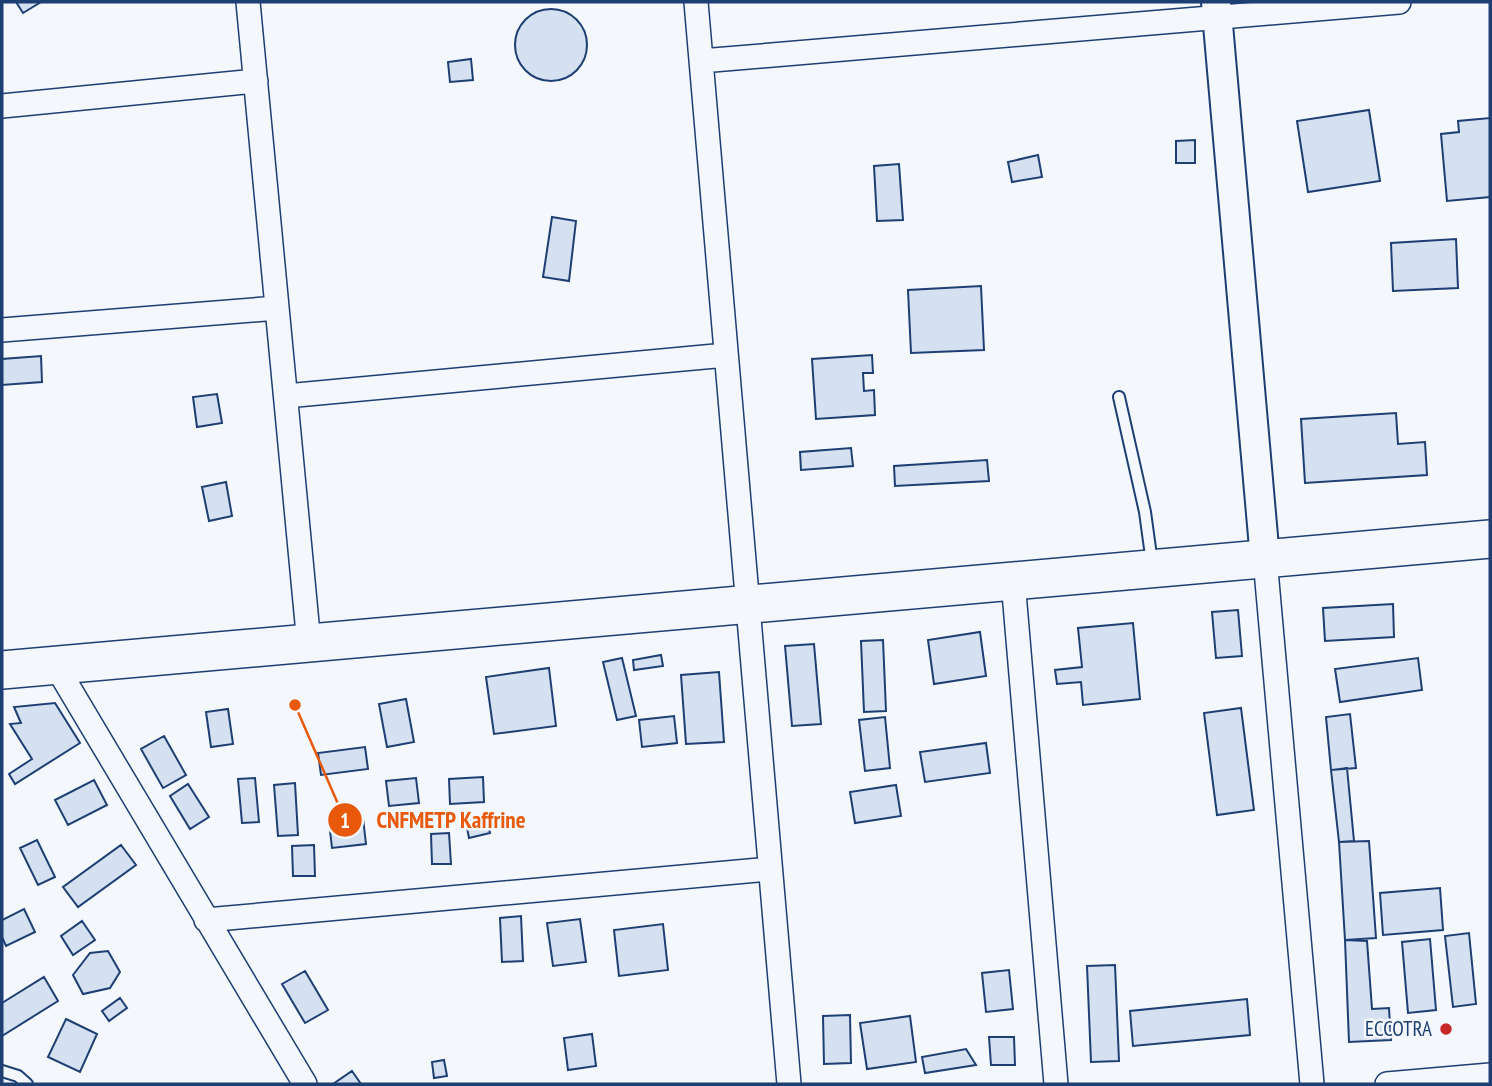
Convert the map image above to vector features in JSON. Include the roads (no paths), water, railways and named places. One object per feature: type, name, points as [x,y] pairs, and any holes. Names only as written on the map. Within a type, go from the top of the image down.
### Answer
[{"type":"main road","points":[[2,670],[1490,539]]},
{"type":"street","points":[[248,2],[309,643]]},
{"type":"street","points":[[696,2],[789,1084]]},
{"type":"street","points":[[701,61],[1216,10],[1399,2]]},
{"type":"street","points":[[1216,10],[1312,1084]]},
{"type":"street","points":[[2,106],[256,82]]},
{"type":"street","points":[[2,330],[277,308]]},
{"type":"street","points":[[286,396],[726,355]]},
{"type":"street","points":[[1013,581],[1056,1084]]},
{"type":"street","points":[[56,666],[305,1084]]},
{"type":"street","points":[[206,920],[770,869]]},
{"type":"street","points":[[1387,1084],[1490,1075]]},
{"type":"lane","points":[[1119,397],[1145,512],[1153,569]]},
{"type":"lane","points":[[2,1070],[18,1076],[27,1084]]},
{"type":"place","name":"CNFMETP Kaffrine","points":[[295,705]]},
{"type":"place","name":"ECCOTRA","points":[[1446,1029]]}]
